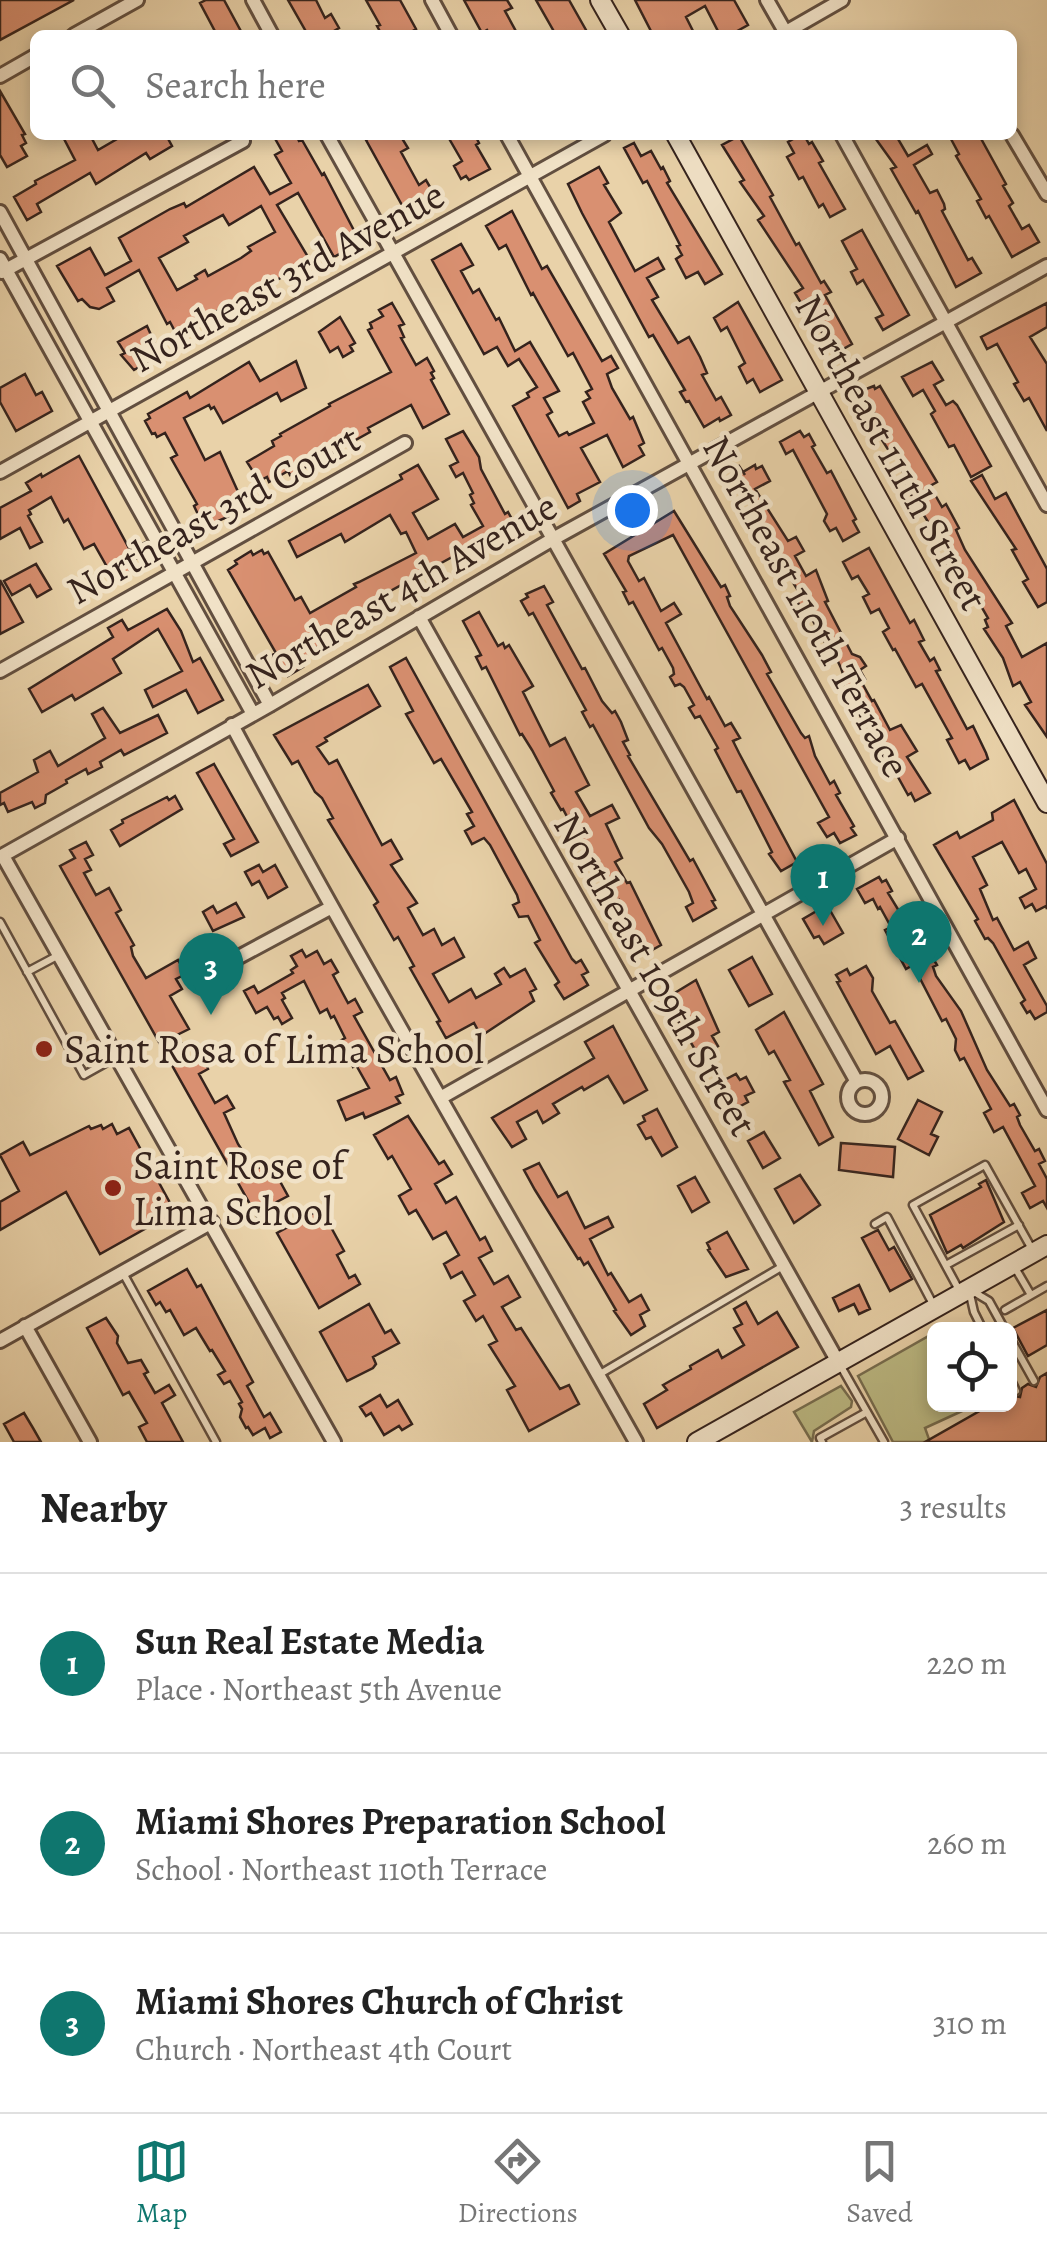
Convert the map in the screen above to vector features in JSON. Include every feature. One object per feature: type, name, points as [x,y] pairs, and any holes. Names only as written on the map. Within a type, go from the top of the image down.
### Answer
[{"type":"street","points":[[83,30],[137,0]]},
{"type":"street","points":[[253,0],[269,30]]},
{"type":"street","points":[[432,0],[448,30]]},
{"type":"street","points":[[600,0],[617,30]]},
{"type":"street","points":[[768,0],[783,30]]},
{"type":"street","points":[[792,30],[842,0]]},
{"type":"street","points":[[0,76],[30,59]]},
{"type":"street","points":[[330,140],[857,1082]]},
{"type":"street","name":"Northeast 110th Terrace","points":[[509,140],[1047,1110]]},
{"type":"street","name":"Northeast 3rd Avenue","points":[[0,472],[595,140]]},
{"type":"street","name":"Northeast 111th Street","points":[[679,140],[1047,803]]},
{"type":"street","points":[[845,140],[1047,505]]},
{"type":"street","points":[[1015,140],[1047,194]]},
{"type":"street","points":[[243,141],[26,258],[2,267],[253,714]]},
{"type":"street","points":[[0,212],[270,705]]},
{"type":"street","name":"Northeast 4th Avenue","points":[[2,856],[270,705],[553,538],[1047,266]]},
{"type":"street","name":"Northeast 3rd Court","points":[[0,672],[405,443]]},
{"type":"street","name":"Northeast 109th Street","points":[[419,617],[838,1362]]},
{"type":"street","points":[[232,725],[330,908],[442,1097],[636,1442]]},
{"type":"street","points":[[442,1097],[898,838]]},
{"type":"street","points":[[2,856],[334,1442]]},
{"type":"street","points":[[222,966],[330,908]]},
{"type":"street","points":[[0,1341],[212,1222]]},
{"type":"street","points":[[697,1442],[1040,1248]]},
{"type":"street","points":[[26,1326],[90,1442]]},
{"type":"lane","points":[[0,922],[84,1075],[118,1056]]},
{"type":"lane","points":[[28,972],[60,955]]},
{"type":"lane","points":[[980,1322],[913,1204],[986,1165],[1019,1225],[1040,1248]]},
{"type":"lane","points":[[875,1224],[887,1217],[935,1308]]},
{"type":"lane","points":[[946,1266],[1019,1225]]},
{"type":"lane","points":[[1012,1264],[1030,1296]]},
{"type":"lane","points":[[598,1375],[784,1266]]},
{"type":"lane","points":[[122,1272],[216,1442]]},
{"type":"lane","points":[[1006,1310],[1047,1286]]},
{"type":"lane","points":[[965,1291],[989,1302],[1000,1322]]},
{"type":"lane","points":[[1017,1351],[1034,1381]]},
{"type":"lane","points":[[838,1362],[884,1442]]},
{"type":"lane","points":[[822,1442],[820,1438],[867,1412]]},
{"type":"shaded area","points":[[927,1337],[927,1412],[960,1412],[925,1428],[930,1442],[893,1442],[858,1376]]},
{"type":"shaded area","points":[[841,1386],[852,1401],[851,1407],[814,1431],[812,1442],[794,1412]]},
{"type":"building","points":[[0,0],[74,0],[0,40]]},
{"type":"building","points":[[224,0],[240,30],[214,30],[200,3]]},
{"type":"building","points":[[288,0],[316,0],[325,18],[331,14],[339,28],[305,30]]},
{"type":"building","points":[[366,0],[400,0],[416,29],[379,30]]},
{"type":"building","points":[[464,0],[507,0],[512,8],[505,11],[515,30],[480,30]]},
{"type":"building","points":[[536,0],[569,0],[586,30],[553,30]]},
{"type":"building","points":[[635,0],[734,0],[748,25],[739,30],[717,30],[705,6],[686,17],[692,30],[650,30]]},
{"type":"building","points":[[0,91],[25,134],[22,135],[26,143],[21,146],[27,156],[7,167],[0,155]]},
{"type":"building","points":[[65,140],[93,140],[98,150],[115,140],[169,140],[172,146],[150,159],[146,153],[96,184],[90,173],[37,204],[41,212],[27,220],[14,197],[75,160]]},
{"type":"building","points":[[276,140],[302,140],[360,242],[334,257],[298,193],[277,205],[311,262],[196,322],[198,325],[178,337],[139,270],[107,288],[114,301],[99,309],[82,299],[78,301],[57,266],[90,248],[105,275],[131,261],[119,238],[170,209],[184,203],[186,207],[254,167],[270,194],[291,183],[275,155],[282,151]],"holes":[[[261,206],[275,232],[248,247],[251,251],[241,258],[208,276],[205,270],[177,290],[159,258],[188,242],[184,236],[223,215],[229,225]]]},
{"type":"building","points":[[366,140],[403,140],[408,148],[401,152],[419,185],[426,180],[437,199],[408,216]]},
{"type":"building","points":[[450,140],[478,140],[476,145],[490,169],[469,180],[466,176],[461,179],[454,166],[462,161]]},
{"type":"building","points":[[741,140],[796,245],[799,243],[821,283],[824,281],[831,292],[825,295],[852,344],[836,353],[806,300],[801,303],[795,293],[803,288],[758,220],[764,216],[740,182],[744,180],[722,145]]},
{"type":"building","points":[[877,140],[899,140],[908,156],[927,145],[932,154],[914,165],[930,193],[937,190],[944,204],[942,211],[968,260],[972,258],[981,273],[956,287],[918,211],[891,169],[896,167]]},
{"type":"building","points":[[952,140],[982,140],[1006,184],[1003,186],[1013,203],[1009,206],[1022,229],[1029,225],[1039,242],[1012,257],[977,201],[981,199],[956,156],[959,154]]},
{"type":"building","points":[[788,142],[812,142],[845,209],[830,217],[823,204],[819,207],[787,157],[794,153]]},
{"type":"building","points":[[634,143],[641,156],[651,151],[663,167],[670,181],[667,183],[722,274],[705,284],[698,272],[686,278],[676,259],[682,255],[677,246],[680,245],[647,181],[643,183],[624,148]]},
{"type":"building","points":[[599,167],[608,183],[604,185],[621,213],[609,222],[635,271],[658,258],[664,269],[647,278],[658,297],[652,300],[678,343],[689,337],[707,373],[702,375],[716,400],[721,397],[731,415],[720,421],[719,418],[704,427],[689,401],[686,402],[680,392],[685,390],[653,335],[649,337],[568,184]]},
{"type":"building","points":[[512,211],[542,269],[547,266],[602,361],[611,356],[618,368],[607,374],[644,443],[639,446],[644,455],[623,467],[607,435],[581,448],[600,482],[577,494],[580,501],[568,508],[513,406],[537,387],[519,359],[508,366],[497,347],[484,354],[432,260],[461,244],[473,265],[461,271],[473,293],[479,289],[515,351],[530,342],[559,391],[544,398],[552,412],[547,415],[559,436],[594,423],[583,402],[590,398],[586,392],[592,389],[573,353],[568,356],[506,245],[499,249],[486,226]]},
{"type":"building","points":[[862,230],[909,315],[883,330],[876,318],[883,315],[863,280],[857,284],[851,272],[857,269],[842,241]]},
{"type":"building","points":[[738,302],[782,380],[760,392],[753,379],[747,383],[739,367],[745,363],[727,327],[721,331],[714,318]]},
{"type":"building","points":[[392,303],[404,324],[399,326],[404,337],[401,338],[416,365],[427,358],[434,371],[431,380],[449,414],[423,428],[411,405],[290,475],[288,471],[269,482],[267,477],[259,481],[247,462],[274,446],[272,441],[280,434],[391,372],[368,330],[372,328],[370,323],[383,316],[379,310]]},
{"type":"building","points":[[1047,303],[1047,327],[1030,337],[1047,364],[1047,431],[1029,398],[1024,401],[1014,384],[1018,382],[997,344],[987,349],[981,337]]},
{"type":"building","points":[[340,317],[355,343],[350,346],[353,351],[343,357],[338,347],[330,352],[319,332]]},
{"type":"building","points":[[147,326],[160,355],[134,370],[121,355],[125,353],[118,342]]},
{"type":"building","points":[[296,361],[306,388],[281,401],[277,393],[223,423],[209,405],[184,418],[205,460],[220,452],[244,505],[235,510],[237,513],[204,527],[194,506],[197,504],[171,458],[177,455],[165,433],[157,437],[152,434],[145,421],[150,418],[148,414],[187,392],[190,398],[249,362],[260,381]]},
{"type":"building","points":[[932,362],[943,380],[934,385],[946,405],[953,401],[957,405],[991,466],[971,477],[954,445],[949,447],[923,390],[913,396],[902,377]]},
{"type":"building","points":[[25,374],[36,395],[42,392],[52,411],[16,431],[0,402],[0,388]]},
{"type":"building","points":[[880,386],[937,482],[930,486],[942,507],[946,504],[965,550],[1012,623],[1006,626],[1022,657],[1047,643],[1047,737],[1025,705],[1031,702],[1020,682],[1013,686],[1003,658],[984,629],[988,627],[988,618],[943,555],[947,545],[935,522],[930,525],[902,480],[907,470],[880,437],[885,433],[871,407],[861,409],[853,394]]},
{"type":"building","points":[[463,431],[505,514],[508,512],[518,530],[481,551],[479,548],[456,561],[454,556],[376,599],[379,603],[359,615],[362,621],[311,651],[300,661],[303,667],[288,676],[284,668],[280,670],[272,655],[276,653],[228,570],[251,551],[253,555],[262,550],[264,554],[268,552],[295,600],[301,597],[310,613],[356,587],[354,584],[416,553],[406,532],[401,534],[390,515],[345,542],[341,534],[297,557],[289,541],[402,479],[400,475],[418,465],[438,499],[413,513],[428,539],[455,524],[463,537],[483,526],[471,505],[473,493],[463,473],[456,477],[450,466],[458,462],[446,439]]},
{"type":"building","points":[[800,431],[804,437],[809,434],[815,445],[812,447],[827,473],[831,471],[856,519],[853,521],[859,532],[843,541],[836,528],[830,531],[824,521],[827,514],[793,450],[786,454],[780,442]]},
{"type":"building","points":[[79,456],[130,550],[146,542],[150,550],[134,560],[138,567],[110,582],[103,569],[107,567],[94,544],[84,549],[51,497],[29,510],[28,516],[42,542],[30,548],[20,528],[0,539],[0,508],[31,491],[26,483]]},
{"type":"building","points":[[755,465],[756,469],[762,466],[770,481],[755,489],[788,541],[796,537],[804,551],[795,556],[806,576],[816,570],[828,601],[825,602],[852,654],[866,666],[860,670],[865,679],[861,681],[890,730],[901,725],[917,751],[907,757],[930,793],[915,801],[888,759],[885,761],[879,746],[882,744],[866,719],[863,721],[840,678],[844,677],[831,647],[828,648],[808,612],[804,614],[794,595],[799,592],[782,567],[778,569],[769,552],[773,549],[751,520],[755,518],[751,512],[754,510],[732,470],[739,466],[743,472]]},
{"type":"building","points":[[982,475],[995,499],[1006,493],[1047,569],[1047,602],[1038,607],[1023,582],[1028,579],[1012,550],[1016,549],[971,481]]},
{"type":"building","points":[[674,511],[721,587],[725,585],[730,606],[762,655],[771,672],[767,674],[801,733],[805,738],[809,736],[815,756],[830,784],[834,781],[840,793],[836,795],[854,826],[851,828],[856,835],[840,843],[834,833],[827,837],[818,823],[829,817],[673,535],[629,556],[639,581],[644,578],[661,611],[674,603],[681,614],[666,623],[707,699],[725,726],[731,723],[740,738],[733,741],[797,862],[781,871],[700,716],[695,718],[689,708],[694,705],[684,687],[675,686],[670,677],[673,668],[633,602],[629,604],[623,592],[626,591],[604,554]]},
{"type":"building","points":[[869,548],[910,623],[914,620],[924,640],[919,642],[930,661],[934,658],[940,670],[936,671],[967,729],[973,726],[986,753],[988,759],[970,769],[965,760],[959,763],[947,740],[952,738],[922,684],[916,687],[883,632],[889,628],[879,609],[871,613],[863,597],[869,594],[858,576],[852,579],[843,562]]},
{"type":"building","points":[[36,564],[51,589],[37,597],[30,585],[12,595],[4,581]]},
{"type":"building","points":[[0,580],[23,622],[0,634]]},
{"type":"building","points":[[544,586],[553,602],[547,605],[582,669],[585,668],[602,701],[621,722],[628,740],[623,742],[628,756],[715,900],[712,901],[716,908],[693,921],[686,907],[693,903],[689,892],[593,725],[590,727],[582,712],[586,710],[533,613],[529,615],[521,601],[528,597],[526,594]]},
{"type":"building","points":[[167,609],[193,662],[200,658],[223,700],[198,713],[186,690],[153,707],[145,690],[182,671],[158,629],[113,659],[121,673],[75,700],[72,695],[42,712],[29,689],[113,637],[108,628],[122,620],[128,630]]},
{"type":"building","points":[[479,612],[498,646],[509,645],[533,686],[523,692],[550,746],[565,738],[589,785],[576,792],[590,816],[612,805],[619,818],[606,824],[622,858],[615,862],[630,882],[661,945],[645,954],[619,900],[615,902],[601,876],[598,877],[486,667],[482,669],[476,657],[481,655],[463,621]]},
{"type":"building","points":[[406,658],[572,959],[576,963],[581,960],[588,972],[582,975],[588,985],[564,999],[555,985],[559,982],[535,943],[540,940],[528,916],[519,917],[513,905],[519,902],[517,895],[490,845],[484,838],[472,844],[465,831],[474,826],[467,814],[472,812],[441,759],[434,763],[406,714],[413,711],[390,667]]},
{"type":"building","points":[[368,685],[380,706],[325,738],[327,741],[317,747],[329,764],[337,760],[382,845],[391,840],[402,859],[391,865],[417,903],[408,908],[423,935],[434,929],[442,945],[454,938],[464,957],[433,974],[449,1002],[471,989],[476,998],[501,984],[495,974],[504,968],[510,977],[525,969],[536,989],[530,992],[534,1001],[481,1036],[474,1023],[446,1038],[410,968],[414,966],[398,937],[394,940],[374,905],[378,902],[328,820],[333,818],[322,798],[298,761],[292,764],[274,735]]},
{"type":"building","points":[[103,708],[120,733],[158,715],[167,733],[124,755],[121,750],[100,762],[102,767],[88,774],[86,769],[66,780],[35,808],[32,802],[8,812],[4,803],[0,805],[0,793],[38,772],[34,760],[50,751],[58,766],[105,738],[92,714]]},
{"type":"building","points":[[214,764],[258,842],[231,856],[224,844],[234,839],[197,773]]},
{"type":"building","points":[[175,796],[182,809],[120,846],[111,830],[122,820]]},
{"type":"building","points":[[1014,800],[1047,864],[1047,909],[1046,906],[1036,911],[1032,904],[1025,908],[1020,898],[1036,889],[1026,869],[1019,873],[1002,842],[973,857],[987,885],[980,889],[993,920],[997,918],[1014,950],[1028,942],[1036,958],[1024,965],[1047,1012],[1035,1019],[1021,1003],[1025,1000],[993,943],[985,939],[975,921],[978,919],[934,845],[957,832],[960,838],[993,820],[992,813]]},
{"type":"building","points":[[86,842],[93,855],[85,859],[91,870],[84,873],[96,895],[109,888],[121,910],[116,913],[134,945],[133,956],[146,978],[178,960],[186,974],[176,979],[182,989],[170,996],[189,1029],[177,1035],[193,1065],[203,1060],[206,1064],[208,1069],[199,1074],[215,1103],[227,1096],[234,1108],[224,1113],[238,1144],[255,1170],[274,1159],[281,1171],[276,1174],[288,1196],[271,1205],[276,1213],[260,1222],[60,866],[75,858],[70,850]]},
{"type":"building","points":[[259,865],[263,872],[275,865],[287,887],[268,898],[259,881],[252,885],[245,872]]},
{"type":"building","points":[[879,877],[882,882],[886,880],[892,891],[888,893],[927,957],[931,955],[937,965],[933,967],[936,976],[961,1011],[987,1070],[1010,1106],[1014,1104],[1020,1125],[1035,1151],[1039,1149],[1045,1161],[1039,1164],[1047,1179],[1047,1208],[1043,1201],[1030,1208],[1022,1193],[1035,1186],[1003,1127],[994,1132],[984,1113],[991,1109],[964,1058],[960,1060],[955,1050],[956,1039],[946,1019],[942,1021],[913,965],[906,969],[885,930],[891,927],[880,907],[873,899],[865,903],[857,889]]},
{"type":"building","points":[[236,903],[244,917],[213,931],[203,912],[213,906],[217,913]]},
{"type":"building","points":[[827,905],[843,933],[824,944],[819,936],[814,938],[803,919]]},
{"type":"building","points":[[302,950],[306,957],[317,951],[324,964],[331,960],[338,972],[333,975],[348,1003],[355,999],[362,1012],[354,1016],[390,1080],[396,1077],[403,1094],[396,1097],[400,1103],[365,1118],[363,1113],[346,1120],[338,1101],[369,1088],[356,1065],[353,1067],[345,1051],[340,1054],[335,1044],[345,1038],[334,1016],[331,1018],[327,1009],[320,1013],[304,981],[282,993],[292,1018],[282,1024],[267,1007],[256,1013],[244,991],[254,986],[258,993],[293,973],[291,970],[297,966],[291,956]]},
{"type":"building","points":[[752,957],[772,994],[749,1006],[729,970]]},
{"type":"building","points":[[866,966],[873,978],[872,991],[890,1023],[895,1021],[923,1071],[908,1079],[890,1046],[876,1054],[837,982],[840,981],[836,975],[847,969],[850,975]]},
{"type":"building","points":[[696,980],[719,1032],[712,1036],[718,1046],[700,1058],[665,999]]},
{"type":"building","points":[[784,1012],[823,1084],[810,1091],[833,1137],[819,1145],[784,1082],[790,1080],[774,1051],[769,1054],[756,1030]]},
{"type":"building","points":[[613,1026],[647,1090],[624,1103],[608,1076],[553,1104],[559,1113],[543,1123],[537,1111],[517,1122],[526,1139],[512,1147],[492,1118],[594,1058],[585,1042]]},
{"type":"building","points":[[736,1074],[740,1080],[746,1077],[754,1092],[745,1096],[748,1102],[731,1111],[717,1084]]},
{"type":"building","points":[[918,1100],[942,1112],[931,1134],[938,1137],[929,1155],[898,1139]]},
{"type":"building","points":[[657,1109],[677,1147],[662,1156],[638,1125],[645,1121],[643,1116]]},
{"type":"building","points":[[408,1116],[439,1164],[444,1161],[452,1174],[435,1184],[446,1203],[456,1197],[480,1240],[485,1237],[492,1251],[479,1258],[494,1284],[508,1276],[520,1297],[502,1307],[516,1330],[521,1328],[560,1389],[569,1385],[579,1404],[529,1431],[507,1390],[515,1386],[489,1345],[497,1341],[483,1316],[476,1321],[464,1301],[475,1295],[462,1272],[451,1278],[444,1264],[459,1255],[446,1232],[433,1239],[416,1210],[409,1214],[399,1196],[411,1189],[374,1135]]},
{"type":"building","name":"Saint Rose of Lima School","points":[[112,1124],[117,1134],[129,1128],[175,1212],[100,1254],[66,1192],[0,1230],[0,1202],[19,1191],[0,1155],[23,1142],[30,1155],[89,1126],[91,1129],[101,1125],[103,1129]]},
{"type":"building","points":[[764,1132],[780,1158],[763,1168],[748,1141]]},
{"type":"building","points":[[841,1143],[895,1147],[893,1177],[839,1170]]},
{"type":"building","points":[[539,1163],[558,1197],[567,1192],[585,1228],[608,1217],[613,1227],[590,1239],[608,1275],[611,1273],[629,1302],[641,1295],[649,1310],[640,1315],[645,1326],[631,1335],[588,1262],[584,1265],[578,1259],[524,1170]]},
{"type":"building","points":[[800,1175],[820,1205],[794,1223],[775,1189]]},
{"type":"building","points":[[695,1177],[709,1202],[692,1212],[678,1186]]},
{"type":"building","points":[[986,1180],[1004,1222],[963,1248],[961,1245],[947,1253],[930,1215],[981,1187],[979,1184]]},
{"type":"building","points":[[321,1209],[344,1251],[337,1255],[349,1278],[355,1275],[360,1284],[319,1308],[277,1233]]},
{"type":"building","points":[[878,1230],[889,1250],[894,1247],[912,1279],[890,1291],[862,1238]]},
{"type":"building","points":[[727,1232],[748,1269],[726,1277],[707,1243]]},
{"type":"building","points":[[187,1269],[197,1287],[201,1285],[253,1382],[247,1386],[264,1417],[270,1413],[281,1432],[270,1438],[265,1428],[253,1435],[246,1428],[240,1417],[242,1402],[230,1381],[224,1384],[218,1375],[225,1371],[196,1328],[184,1335],[170,1310],[166,1312],[160,1302],[156,1305],[148,1291]]},
{"type":"building","points":[[859,1285],[870,1309],[859,1314],[854,1304],[839,1311],[833,1298]]},
{"type":"building","points":[[746,1302],[758,1324],[777,1312],[798,1347],[657,1428],[644,1404],[667,1390],[663,1385],[691,1369],[690,1366],[718,1350],[722,1358],[744,1345],[734,1328],[742,1324],[734,1309]]},
{"type":"building","points":[[369,1304],[385,1333],[391,1330],[399,1343],[373,1357],[373,1368],[347,1381],[320,1332]]},
{"type":"building","points":[[1047,1310],[1047,1345],[1028,1356],[1017,1335],[1017,1326]]},
{"type":"building","points":[[106,1318],[128,1363],[141,1360],[155,1393],[169,1385],[175,1395],[162,1403],[183,1442],[147,1442],[139,1427],[147,1423],[129,1392],[123,1395],[87,1328]]},
{"type":"building","points":[[1047,1373],[1047,1442],[925,1442],[978,1412],[1017,1412],[1017,1396],[1022,1388],[1028,1384],[1036,1387],[1040,1377]]},
{"type":"building","points":[[380,1395],[387,1407],[398,1400],[412,1424],[384,1435],[371,1413],[366,1416],[360,1407]]},
{"type":"building","points":[[24,1413],[41,1442],[14,1442],[4,1424]]},
{"type":"place","name":"Sun Real Estate Media","points":[[823,926]]},
{"type":"place","name":"Miami Shores Preparation School","points":[[919,983]]},
{"type":"place","name":"Miami Shores Church of Christ","points":[[211,1015]]},
{"type":"place","name":"Saint Rosa of Lima School","points":[[44,1049]]},
{"type":"place","name":"Saint Rose of Lima School","points":[[113,1188]]}]
